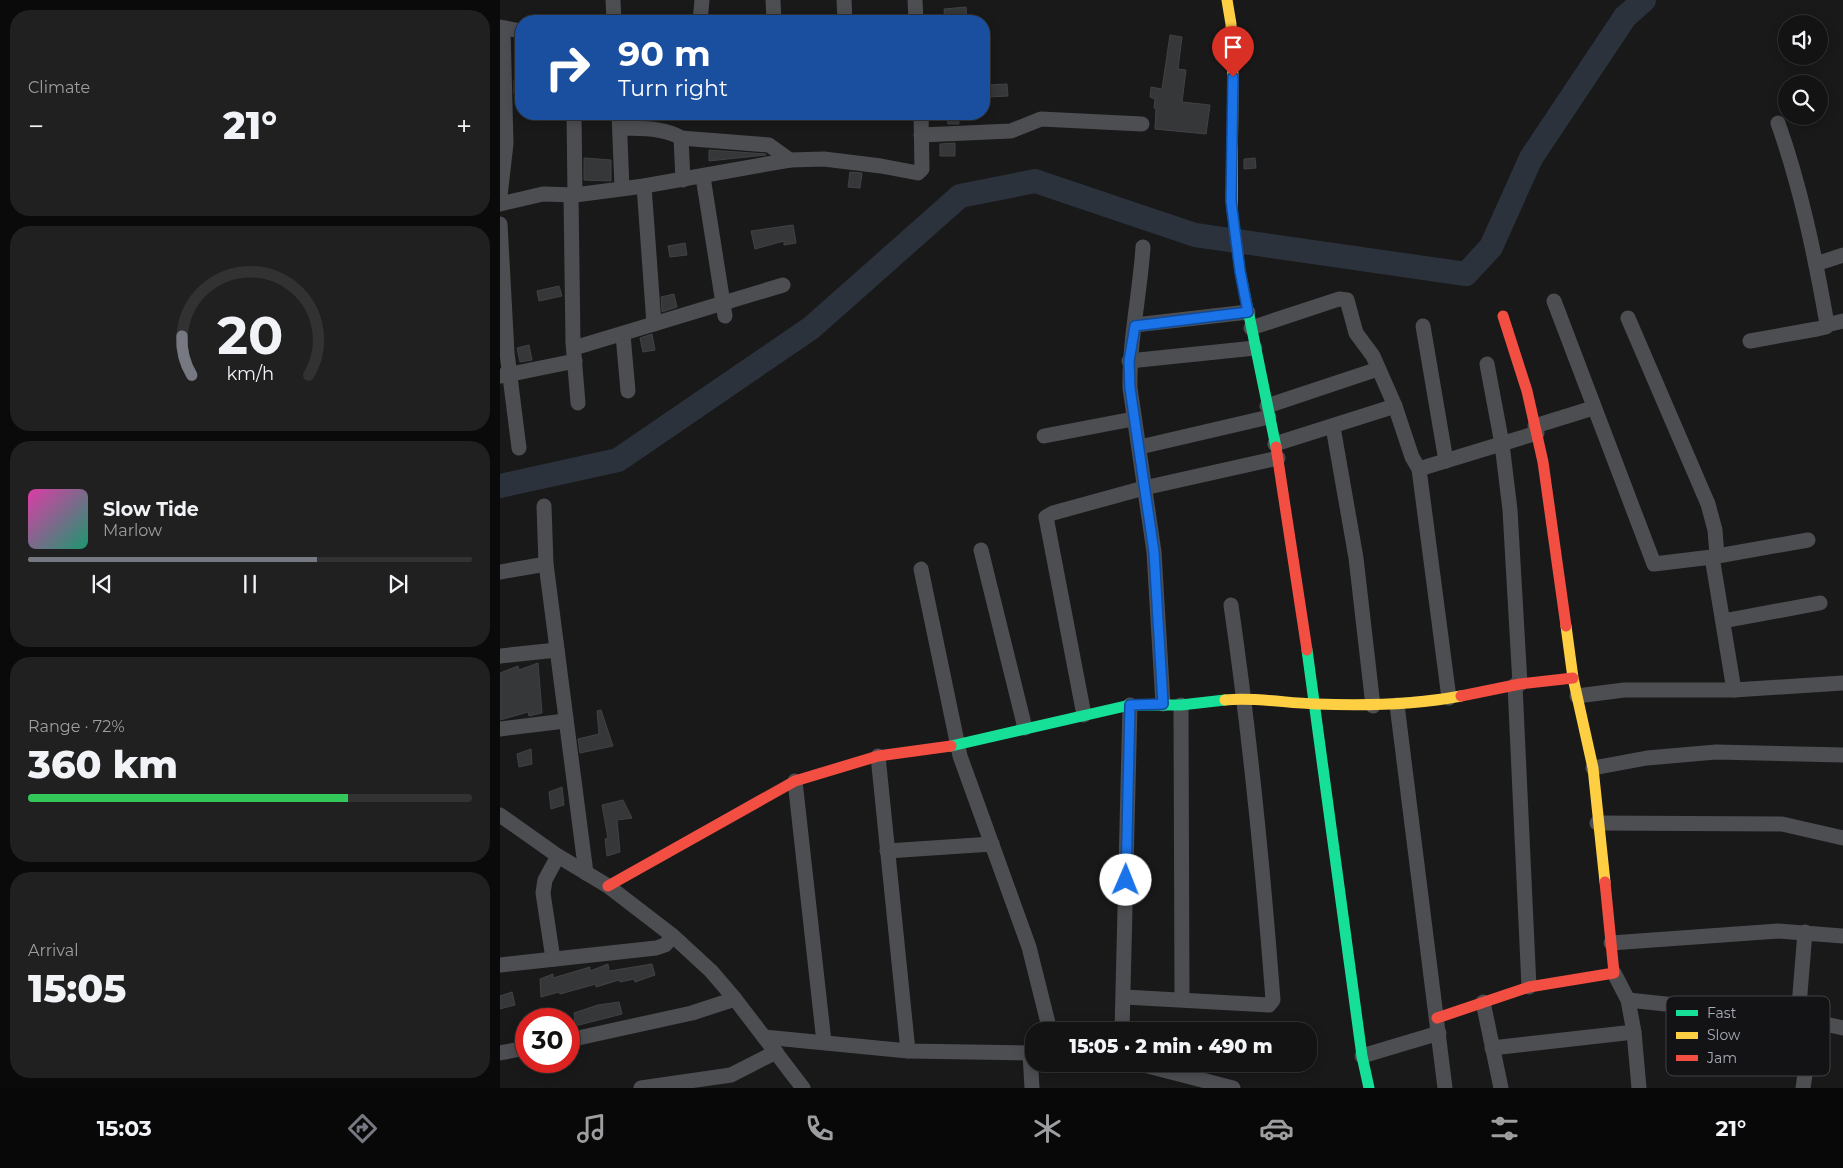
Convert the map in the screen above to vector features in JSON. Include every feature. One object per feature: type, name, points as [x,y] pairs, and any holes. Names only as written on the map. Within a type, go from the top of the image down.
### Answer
[{"type":"street","points":[[613,0],[614,15]]},
{"type":"street","points":[[701,15],[702,0]]},
{"type":"street","points":[[774,0],[774,15]]},
{"type":"street","points":[[844,0],[845,15]]},
{"type":"street","points":[[915,0],[916,15]]},
{"type":"street","points":[[1227,0],[1231,24],[1233,77],[1231,201],[1240,271],[1276,451],[1315,704],[1362,1056],[1369,1088]]},
{"type":"street","points":[[500,196],[506,144],[501,28],[515,30]]},
{"type":"street","points":[[921,135],[1011,131],[1041,119],[1142,124]]},
{"type":"street","points":[[574,120],[574,355],[578,403]]},
{"type":"street","points":[[500,204],[543,194],[573,195],[644,186],[790,160],[824,159],[918,173],[922,169],[920,120]]},
{"type":"street","points":[[622,188],[620,121],[675,134],[681,138],[769,145],[790,160]]},
{"type":"street","points":[[1779,125],[1797,181],[1816,264],[1826,325]]},
{"type":"street","points":[[681,138],[682,180]]},
{"type":"street","points":[[703,177],[724,310]]},
{"type":"street","points":[[644,186],[654,324]]},
{"type":"street","points":[[500,224],[505,375],[519,448]]},
{"type":"street","points":[[1142,247],[1135,326],[1129,361],[1133,419],[1140,447],[1154,552],[1163,704]]},
{"type":"street","points":[[1816,264],[1843,255]]},
{"type":"street","points":[[505,375],[574,355],[654,324],[724,310],[783,285]]},
{"type":"street","points":[[1251,328],[1343,298],[1347,300],[1356,333],[1373,356],[1395,406],[1412,457],[1418,469],[1450,698]]},
{"type":"street","points":[[1554,301],[1652,562],[1658,565],[1808,540]]},
{"type":"street","points":[[1135,326],[1248,312]]},
{"type":"street","points":[[1502,316],[1527,391],[1543,462],[1573,678],[1593,768],[1597,823],[1614,973],[1628,1000],[1634,1032],[1638,1088]]},
{"type":"street","points":[[1628,318],[1708,504],[1715,530],[1714,557],[1734,690]]},
{"type":"street","points":[[1750,341],[1817,330],[1826,325],[1843,321]]},
{"type":"street","points":[[1423,326],[1446,461]]},
{"type":"street","points":[[623,335],[628,391]]},
{"type":"street","points":[[1129,361],[1255,348]]},
{"type":"street","points":[[1487,364],[1502,444],[1514,558],[1528,987]]},
{"type":"street","points":[[1140,447],[1268,412],[1378,369]]},
{"type":"street","points":[[1084,715],[1046,517],[1053,513],[1276,451],[1333,427],[1395,406]]},
{"type":"street","points":[[1418,469],[1502,444],[1536,429],[1594,408]]},
{"type":"street","points":[[1044,436],[1133,419]]},
{"type":"street","points":[[1333,427],[1343,475],[1356,558],[1373,706]]},
{"type":"street","points":[[544,506],[546,564],[586,873]]},
{"type":"street","points":[[981,550],[1025,728]]},
{"type":"street","points":[[500,572],[546,564]]},
{"type":"street","points":[[921,569],[960,756],[1029,946],[1048,1022]]},
{"type":"street","points":[[1724,620],[1820,603]]},
{"type":"street","points":[[1124,997],[1269,1005],[1274,1000],[1262,859],[1244,698],[1231,605]]},
{"type":"street","points":[[500,656],[557,650]]},
{"type":"street","points":[[608,886],[795,781],[878,756],[958,745],[1130,705],[1181,705],[1244,698],[1315,704],[1397,705],[1450,698],[1517,684],[1573,678]]},
{"type":"street","points":[[1577,696],[1624,690],[1734,690],[1843,683]]},
{"type":"street","points":[[1123,1022],[1130,705]]},
{"type":"street","points":[[1181,705],[1182,999]]},
{"type":"street","points":[[1397,705],[1445,1088]]},
{"type":"street","points":[[500,729],[565,721]]},
{"type":"street","points":[[1593,768],[1647,758],[1716,752],[1843,755]]},
{"type":"street","points":[[878,756],[908,1051]]},
{"type":"street","points":[[795,781],[824,1042]]},
{"type":"street","points":[[500,815],[558,856],[608,886],[673,936],[711,971],[735,999],[803,1088]]},
{"type":"street","points":[[1597,823],[1782,824],[1843,838]]},
{"type":"street","points":[[887,851],[992,844]]},
{"type":"street","points":[[552,959],[543,893],[545,880],[558,856]]},
{"type":"street","points":[[1611,944],[1778,931],[1843,936]]},
{"type":"street","points":[[1805,932],[1806,996]]},
{"type":"street","points":[[500,966],[656,948],[665,945],[673,936]]},
{"type":"street","points":[[1437,1018],[1528,987],[1614,973]]},
{"type":"street","points":[[580,1038],[692,1013],[735,999]]},
{"type":"street","points":[[1628,1000],[1666,1004]]},
{"type":"street","points":[[1483,1002],[1501,1088]]},
{"type":"street","points":[[1830,1025],[1843,1028]]},
{"type":"street","points":[[1492,1048],[1634,1032]]},
{"type":"street","points":[[1362,1056],[1439,1033]]},
{"type":"street","points":[[764,1037],[908,1051],[1025,1053]]},
{"type":"street","points":[[500,1052],[515,1050]]},
{"type":"street","points":[[641,1088],[731,1075],[776,1052]]},
{"type":"street","points":[[1032,1072],[1032,1088]]},
{"type":"street","points":[[1171,1072],[1233,1088]]},
{"type":"building","points":[[966,7],[967,15],[944,15],[944,9]]},
{"type":"building","points":[[1170,35],[1182,37],[1178,69],[1186,70],[1182,102],[1210,105],[1206,134],[1155,129],[1156,109],[1154,108],[1155,99],[1150,97],[1151,87],[1162,89]]},
{"type":"building","points":[[1007,84],[1008,96],[990,97],[990,85]]},
{"type":"building","points":[[948,120],[959,120],[959,124],[948,124]]},
{"type":"building","points":[[955,143],[955,156],[940,156],[940,144]]},
{"type":"building","points":[[709,150],[766,154],[766,155],[709,161]]},
{"type":"building","points":[[584,158],[611,160],[611,181],[584,180]]},
{"type":"building","points":[[1255,158],[1256,168],[1244,169],[1244,159]]},
{"type":"building","points":[[850,172],[862,173],[860,188],[848,187]]},
{"type":"building","points":[[793,225],[796,243],[784,245],[784,241],[755,249],[751,231]]},
{"type":"building","points":[[685,243],[687,255],[670,257],[668,246]]},
{"type":"building","points":[[559,286],[562,296],[539,301],[537,291]]},
{"type":"building","points":[[674,294],[677,307],[662,312],[661,297]]},
{"type":"building","points":[[652,334],[655,350],[643,352],[640,338]]},
{"type":"building","points":[[529,345],[532,360],[520,362],[517,348]]},
{"type":"building","points":[[538,663],[542,713],[529,716],[528,712],[500,720],[500,673],[518,666],[519,670]]},
{"type":"building","points":[[601,710],[613,746],[580,753],[578,739],[599,734],[597,711]]},
{"type":"building","points":[[531,749],[532,764],[519,767],[517,754]]},
{"type":"building","points":[[562,787],[564,805],[551,809],[549,792]]},
{"type":"building","points":[[623,800],[632,818],[617,820],[620,852],[607,856],[605,839],[608,838],[602,805]]},
{"type":"building","points":[[608,964],[609,971],[652,964],[655,975],[635,982],[634,979],[620,982],[619,980],[596,987],[596,984],[541,997],[540,979],[553,974],[553,978],[590,967],[590,971]]},
{"type":"building","points":[[512,992],[515,1005],[500,1009],[500,996]]},
{"type":"building","points":[[619,1002],[622,1014],[580,1025],[580,1011],[598,1005]]},
{"type":"waterway","points":[[500,486],[618,460],[811,328],[960,196],[1035,181],[1195,235],[1466,274],[1491,247],[1531,158],[1625,17],[1644,0]]},
{"type":"traffic: fast","points":[[1232,209],[1240,271],[1276,447]]},
{"type":"traffic: fast","points":[[1307,650],[1362,1056],[1369,1088]]},
{"type":"traffic: fast","points":[[951,746],[1130,705],[1181,705],[1225,700]]},
{"type":"traffic: slow","points":[[1227,0],[1231,24],[1233,77],[1232,209]]},
{"type":"traffic: slow","points":[[1566,626],[1573,678],[1593,768],[1605,882]]},
{"type":"traffic: slow","points":[[1225,700],[1248,699],[1316,704],[1371,705],[1407,703],[1461,696]]},
{"type":"traffic: jam","points":[[1503,316],[1527,391],[1543,462],[1566,626]]},
{"type":"traffic: jam","points":[[1276,447],[1307,650]]},
{"type":"traffic: jam","points":[[1461,696],[1520,684],[1573,678]]},
{"type":"traffic: jam","points":[[608,886],[795,781],[878,756],[951,746]]},
{"type":"traffic: jam","points":[[1437,1018],[1529,987],[1614,973],[1605,882]]},
{"type":"route","points":[[1126,880],[1130,705],[1163,704],[1154,552],[1140,447],[1133,419],[1129,361],[1135,326],[1248,312],[1240,271],[1231,201],[1233,77]]}]
